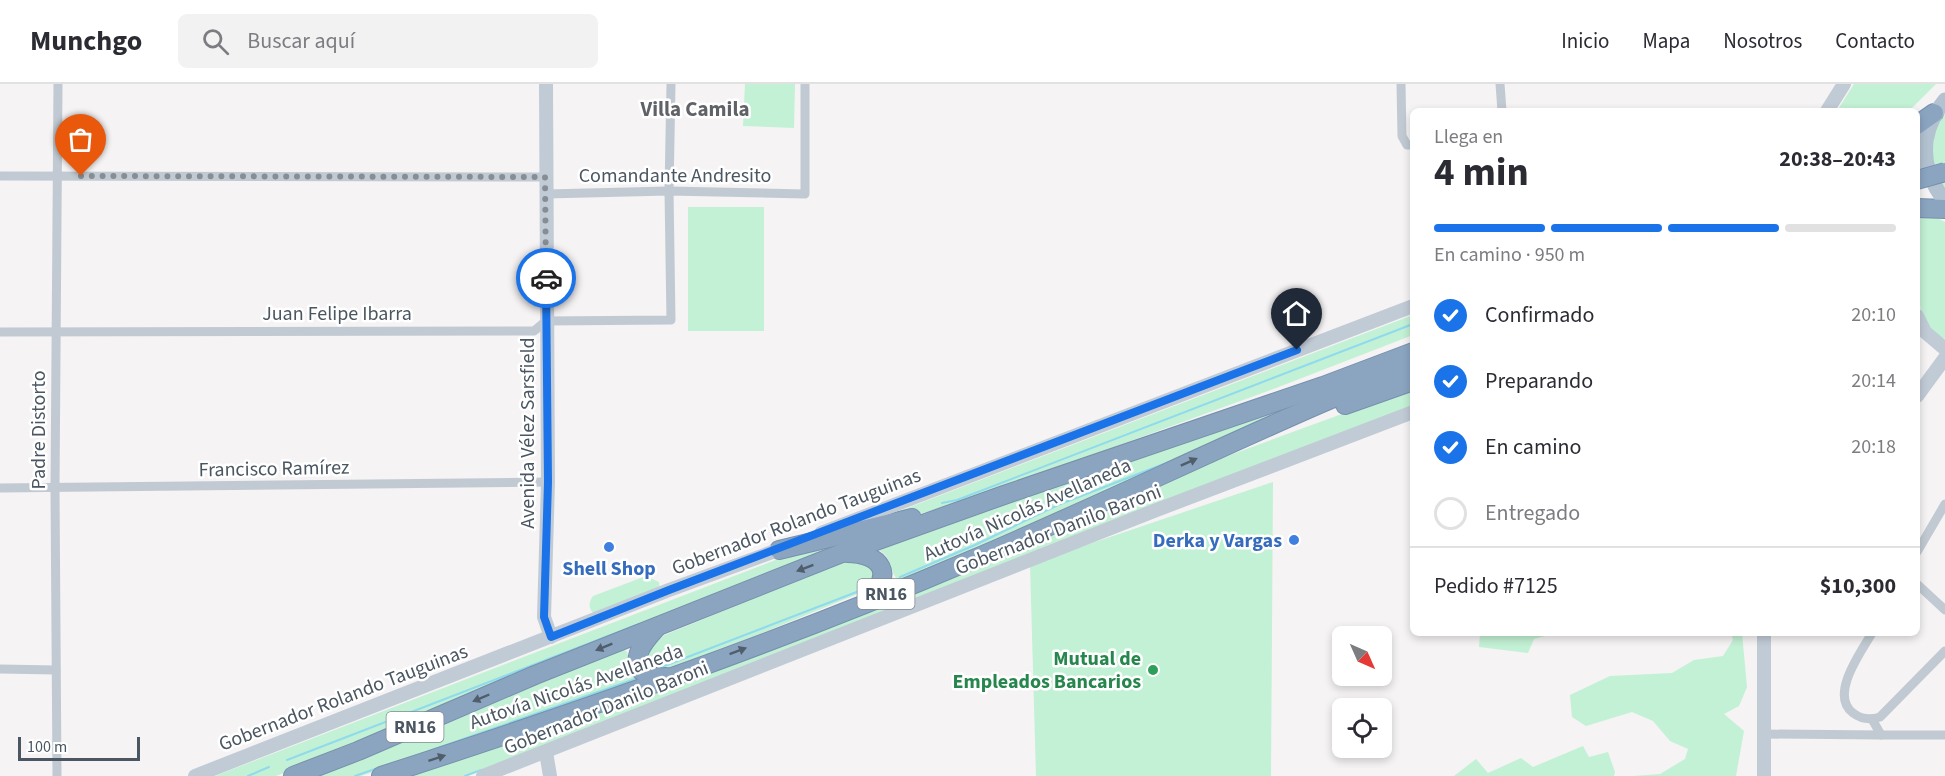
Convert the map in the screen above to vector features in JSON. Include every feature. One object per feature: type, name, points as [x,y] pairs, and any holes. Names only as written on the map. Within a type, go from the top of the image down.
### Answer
[{"type":"highway","points":[[1920,123],[1940,106]]},
{"type":"highway","points":[[1920,167],[1945,160]]},
{"type":"highway","points":[[1920,179],[1945,172]]},
{"type":"highway","points":[[1920,208],[1945,209]]},
{"type":"highway","points":[[1177,436],[1410,342]]},
{"type":"highway","name":"Autovía Nicolás Avellaneda","points":[[293,776],[842,553],[1323,386],[1410,353]]},
{"type":"highway","name":"Autovía Nicolás Avellaneda","points":[[381,776],[546,723],[674,676],[969,561],[1329,399],[1410,366]]},
{"type":"highway","points":[[1219,449],[1410,382]]},
{"type":"highway","points":[[779,550],[1004,495]]},
{"type":"highway","points":[[842,553],[868,555],[878,563],[882,570],[883,579],[880,587],[858,605]]},
{"type":"highway","points":[[658,626],[640,651],[639,667],[644,673],[654,678],[674,676]]},
{"type":"main road","points":[[1940,106],[1926,138],[1926,160],[1932,182],[1945,201]]},
{"type":"street","name":"Padre Distorto","points":[[57,776],[55,489],[58,84]]},
{"type":"street","name":"Avenida Vélez Sarsfield","points":[[546,84],[548,482],[544,617],[551,637]]},
{"type":"street","points":[[669,191],[671,84]]},
{"type":"street","name":"Comandante Andresito","points":[[546,194],[669,191],[805,194],[805,84]]},
{"type":"street","points":[[1401,84],[1402,136],[1410,145]]},
{"type":"street","points":[[1500,84],[1502,108]]},
{"type":"street","points":[[1829,108],[1844,84]]},
{"type":"street","points":[[0,176],[545,177]]},
{"type":"street","name":"Juan Felipe Ibarra","points":[[0,332],[534,331],[546,321],[671,320],[669,191]]},
{"type":"street","name":"Gobernador Rolando Tauguinas","points":[[195,776],[669,590],[779,550],[1410,307]]},
{"type":"street","points":[[1920,323],[1924,332],[1945,349]]},
{"type":"street","points":[[1920,392],[1945,358]]},
{"type":"street","name":"Gobernador Danilo Baroni","points":[[483,776],[1410,413]]},
{"type":"street","name":"Francisco Ramírez","points":[[0,488],[548,482]]},
{"type":"street","points":[[1920,547],[1945,505]]},
{"type":"street","points":[[1920,587],[1945,610]]},
{"type":"street","points":[[1764,636],[1764,776]]},
{"type":"street","points":[[1870,636],[1844,685],[1844,698],[1854,713],[1872,719],[1880,717],[1889,710],[1945,651]]},
{"type":"street","points":[[0,669],[56,670]]},
{"type":"street","points":[[1872,719],[1881,735]]},
{"type":"street","points":[[1764,734],[1945,735]]},
{"type":"street","points":[[546,752],[550,776]]},
{"type":"green space","points":[[745,84],[795,84],[794,128],[743,126]]},
{"type":"green space","points":[[1854,84],[1936,84],[1912,108],[1839,108]]},
{"type":"green space","points":[[1945,108],[1945,190],[1932,161],[1935,126]]},
{"type":"green space","points":[[688,207],[764,207],[764,331],[688,331]]},
{"type":"green space","points":[[1920,212],[1945,222],[1945,339],[1934,335],[1921,312]]},
{"type":"green space","points":[[1410,316],[1410,336],[1276,388],[965,501],[813,544]]},
{"type":"green space","points":[[1410,389],[1410,408],[466,776],[404,776],[566,725],[647,695],[1200,466]]},
{"type":"green space","points":[[1283,410],[1044,519],[899,581],[889,561],[877,549],[1014,500]]},
{"type":"green space","name":"Mutual de Empleados Bancarios","points":[[1273,482],[1271,776],[1036,776],[1030,564]]},
{"type":"green space","points":[[880,534],[698,604],[276,776],[215,776],[778,559]]},
{"type":"green space","points":[[855,557],[876,568],[870,589],[669,671],[651,670],[642,657],[650,641]]},
{"type":"green space","points":[[646,576],[659,582],[660,590],[593,613],[591,611],[593,596]]},
{"type":"green space","points":[[1480,636],[1545,636],[1534,639],[1528,653],[1479,647]]},
{"type":"green space","points":[[1732,636],[1742,636],[1747,687],[1739,706],[1724,714],[1744,731],[1736,776],[1633,776],[1660,774],[1685,759],[1688,749],[1670,741],[1653,721],[1632,712],[1586,726],[1572,717],[1570,695],[1610,676],[1672,673],[1694,660],[1723,656],[1733,640]]},
{"type":"green space","points":[[623,649],[627,652],[630,663],[647,679],[361,776],[314,776],[392,745]]},
{"type":"green space","points":[[1583,746],[1589,757],[1608,752],[1615,772],[1614,776],[1454,776],[1476,759],[1488,773],[1521,758],[1533,767]]},
{"type":"waterway","points":[[942,503],[957,500],[1410,325]]},
{"type":"waterway","points":[[900,577],[975,545],[1058,505],[1179,458]]},
{"type":"waterway","points":[[659,668],[867,588]]},
{"type":"waterway","points":[[287,760],[639,624]]},
{"type":"waterway","points":[[429,751],[638,678]]},
{"type":"waterway","points":[[248,776],[269,767]]},
{"type":"waterway","points":[[355,776],[378,768]]},
{"type":"waterway","points":[[465,776],[481,770]]},
{"type":"way so far","points":[[81,176],[545,177],[546,278]]},
{"type":"place","name":"Derka y Vargas","points":[[1294,540]]},
{"type":"place","name":"Shell Shop","points":[[609,547]]},
{"type":"place","name":"Mutual de Empleados Bancarios","points":[[1153,670]]},
{"type":"district","name":"Villa Camila","points":[[695,109]]},
{"type":"route","points":[[546,278],[548,482],[544,617],[551,637],[1297,350]]}]
